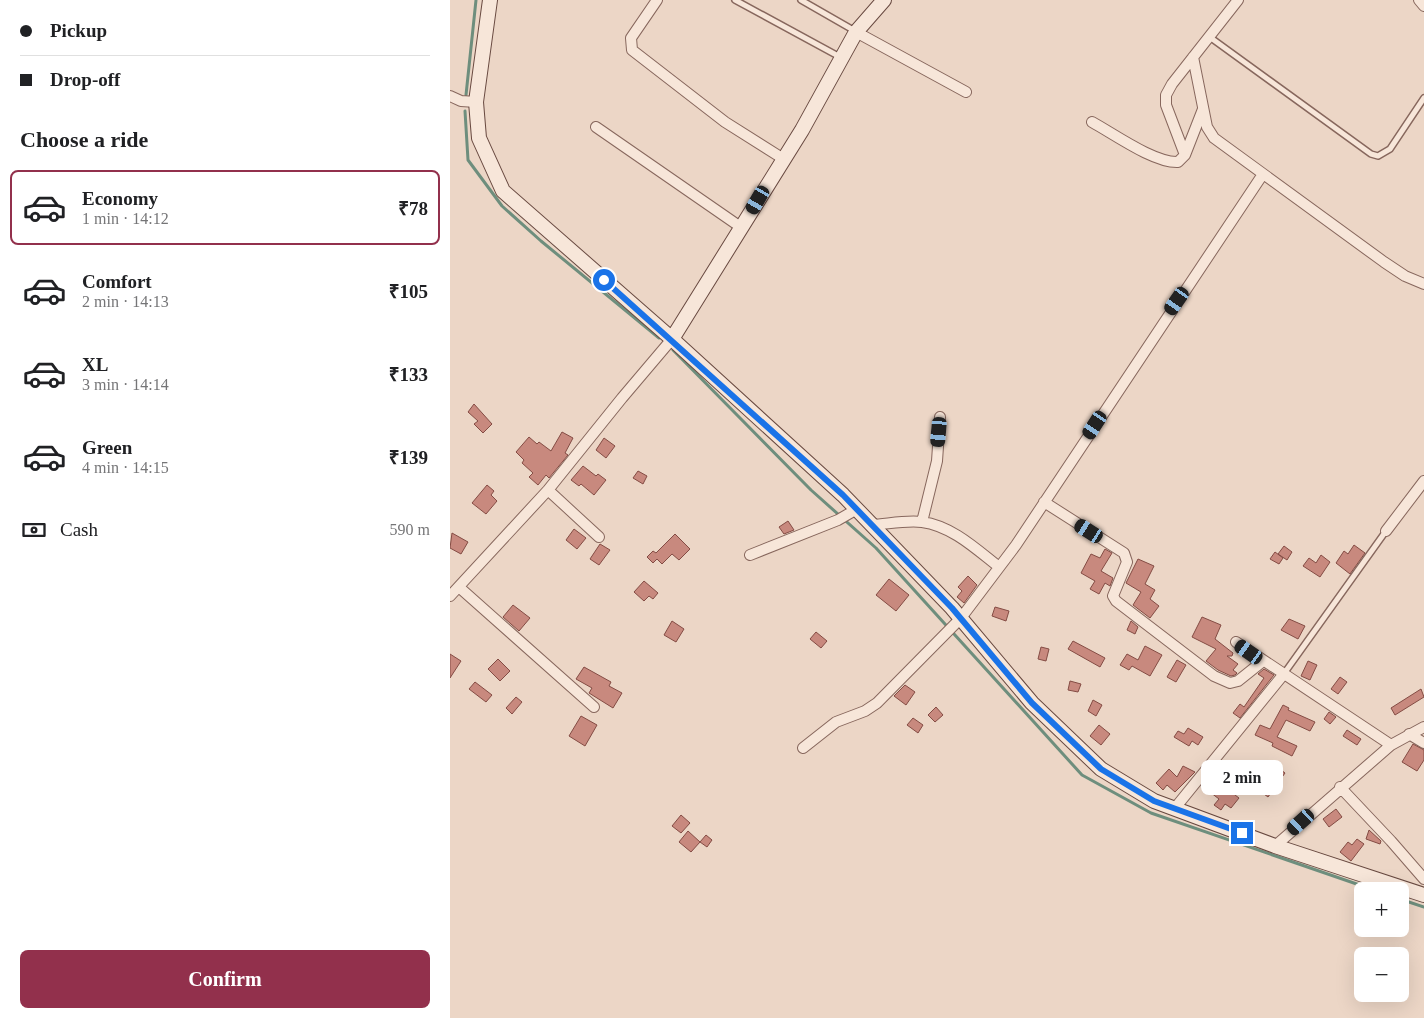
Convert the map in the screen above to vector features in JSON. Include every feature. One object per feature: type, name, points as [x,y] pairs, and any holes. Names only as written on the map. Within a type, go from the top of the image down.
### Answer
[{"type":"street","points":[[490,0],[476,102],[479,138],[503,191],[672,339],[872,525],[955,624],[1032,703],[1101,769],[1154,801],[1275,846],[1424,895]]},
{"type":"street","points":[[657,0],[631,38],[632,50],[725,122],[782,158]]},
{"type":"street","points":[[1185,155],[1166,105],[1166,95],[1238,0]]},
{"type":"street","points":[[1419,0],[1424,6]]},
{"type":"street","points":[[450,596],[460,588],[548,490],[672,339],[742,228],[782,158],[802,130],[856,32],[881,1]]},
{"type":"street","points":[[856,32],[966,92]]},
{"type":"street","points":[[1193,57],[1207,128],[1214,138],[1405,276],[1424,284]]},
{"type":"street","points":[[450,96],[461,101],[476,102]]},
{"type":"street","points":[[1092,122],[1169,163],[1178,162],[1185,155],[1203,109]]},
{"type":"street","points":[[596,127],[742,228]]},
{"type":"street","points":[[803,748],[836,722],[865,711],[877,703],[955,624],[1000,567],[1263,174]]},
{"type":"street","points":[[922,522],[937,461],[940,417]]},
{"type":"street","points":[[1386,531],[1424,480]]},
{"type":"street","points":[[548,490],[599,537]]},
{"type":"street","points":[[1044,502],[1124,553],[1127,562],[1113,596],[1116,601],[1214,676],[1230,684],[1238,681],[1263,661]]},
{"type":"street","points":[[750,555],[838,520],[855,511]]},
{"type":"street","points":[[872,525],[922,522],[937,526],[962,538],[1000,567]]},
{"type":"street","points":[[460,588],[594,707]]},
{"type":"street","points":[[1236,642],[1283,675],[1391,744]]},
{"type":"street","points":[[1175,808],[1283,675]]},
{"type":"street","points":[[1275,846],[1391,744],[1424,727]]},
{"type":"street","points":[[1409,734],[1424,743]]},
{"type":"street","points":[[1340,787],[1391,841],[1424,880]]},
{"type":"lane","points":[[735,0],[842,58]]},
{"type":"lane","points":[[801,0],[856,32]]},
{"type":"lane","points":[[1210,38],[1371,154],[1378,156],[1390,149],[1424,98]]},
{"type":"lane","points":[[1283,675],[1386,531]]},
{"type":"building","points":[[474,404],[492,424],[483,433],[474,424],[478,421],[468,412]]},
{"type":"building","points":[[562,432],[573,438],[565,453],[568,455],[549,478],[546,475],[538,485],[529,477],[533,473],[522,463],[524,460],[516,452],[529,437],[537,444],[539,442],[551,451]]},
{"type":"building","points":[[604,438],[615,446],[606,458],[596,450]]},
{"type":"building","points":[[583,466],[596,476],[598,474],[606,480],[594,495],[581,484],[579,486],[571,480]]},
{"type":"building","points":[[638,471],[647,476],[643,484],[633,478]]},
{"type":"building","points":[[487,485],[494,491],[491,495],[497,501],[486,514],[472,503]]},
{"type":"building","points":[[788,521],[794,530],[784,534],[779,527]]},
{"type":"building","points":[[574,529],[586,538],[577,549],[566,540]]},
{"type":"building","points":[[452,533],[468,542],[461,554],[450,548]]},
{"type":"building","points":[[675,534],[690,549],[679,560],[672,554],[662,564],[657,559],[653,563],[647,557],[653,551],[656,553]]},
{"type":"building","points":[[600,544],[610,550],[599,565],[590,559]]},
{"type":"building","points":[[1354,545],[1365,553],[1350,574],[1336,563],[1344,551],[1348,554]]},
{"type":"building","points":[[1284,546],[1292,552],[1287,560],[1278,554]]},
{"type":"building","points":[[1105,549],[1112,553],[1101,571],[1113,578],[1110,586],[1105,583],[1099,594],[1090,589],[1095,581],[1081,573],[1091,554],[1100,558]]},
{"type":"building","points":[[1275,552],[1283,558],[1279,564],[1270,559]]},
{"type":"building","points":[[1321,555],[1330,562],[1320,577],[1303,566],[1309,558],[1316,563]]},
{"type":"building","points":[[1138,559],[1154,566],[1145,584],[1155,590],[1150,599],[1159,606],[1150,618],[1133,605],[1141,592],[1126,583]]},
{"type":"building","points":[[968,576],[977,585],[964,603],[957,597],[962,591],[958,587]]},
{"type":"building","points":[[889,579],[909,595],[896,611],[876,595]]},
{"type":"building","points":[[644,581],[658,593],[653,599],[649,596],[644,601],[634,592]]},
{"type":"building","points":[[513,605],[530,618],[519,631],[503,617]]},
{"type":"building","points":[[995,607],[1009,611],[1006,621],[992,616]]},
{"type":"building","points":[[1202,617],[1221,625],[1215,639],[1233,653],[1232,656],[1227,656],[1238,664],[1233,670],[1237,673],[1235,675],[1231,676],[1218,670],[1206,661],[1216,649],[1192,637]]},
{"type":"building","points":[[1289,619],[1305,626],[1298,639],[1281,630]]},
{"type":"building","points":[[672,621],[684,629],[676,642],[664,635]]},
{"type":"building","points":[[1131,621],[1138,627],[1135,634],[1127,630]]},
{"type":"building","points":[[816,632],[827,641],[821,648],[810,639]]},
{"type":"building","points":[[1073,641],[1105,658],[1100,667],[1068,649]]},
{"type":"building","points":[[1145,646],[1162,655],[1150,676],[1132,666],[1129,670],[1120,665],[1127,654],[1138,660]]},
{"type":"building","points":[[1041,647],[1049,649],[1046,661],[1038,659]]},
{"type":"building","points":[[450,654],[461,661],[450,678]]},
{"type":"building","points":[[498,659],[510,671],[500,681],[488,669]]},
{"type":"building","points":[[1177,660],[1186,665],[1176,682],[1167,677]]},
{"type":"building","points":[[1308,661],[1317,665],[1310,680],[1301,676]]},
{"type":"building","points":[[584,667],[611,682],[609,686],[622,693],[613,708],[589,693],[592,688],[576,679]]},
{"type":"building","points":[[1264,669],[1274,675],[1240,718],[1233,713],[1240,704],[1244,707],[1264,678],[1258,674]]},
{"type":"building","points":[[1340,677],[1347,682],[1338,694],[1331,689]]},
{"type":"building","points":[[1070,681],[1081,684],[1078,692],[1068,690]]},
{"type":"building","points":[[475,682],[492,695],[486,702],[469,689]]},
{"type":"building","points":[[905,685],[915,692],[906,705],[894,696]]},
{"type":"building","points":[[1421,689],[1424,697],[1395,715],[1391,708]]},
{"type":"building","points":[[516,697],[522,702],[512,714],[506,708]]},
{"type":"building","points":[[1093,700],[1102,705],[1096,716],[1088,711]]},
{"type":"building","points":[[1283,705],[1289,708],[1288,710],[1315,722],[1310,731],[1286,720],[1277,737],[1297,746],[1292,756],[1272,746],[1273,743],[1255,735],[1260,725],[1270,729]]},
{"type":"building","points":[[936,707],[943,715],[935,722],[928,715]]},
{"type":"building","points":[[1329,712],[1336,717],[1330,724],[1324,719]]},
{"type":"building","points":[[581,716],[597,725],[585,746],[569,736]]},
{"type":"building","points":[[913,718],[923,725],[918,733],[907,725]]},
{"type":"building","points":[[1099,725],[1110,734],[1101,745],[1090,736]]},
{"type":"building","points":[[1188,728],[1203,737],[1198,745],[1192,741],[1189,746],[1174,737],[1178,731],[1184,734]]},
{"type":"building","points":[[1347,730],[1361,739],[1357,745],[1343,736]]},
{"type":"building","points":[[1413,744],[1424,750],[1424,760],[1417,771],[1402,762]]},
{"type":"building","points":[[1273,764],[1285,773],[1268,797],[1252,785],[1260,776],[1263,778]]},
{"type":"building","points":[[1183,766],[1195,772],[1175,792],[1167,785],[1163,790],[1156,783],[1169,769],[1177,777]]},
{"type":"building","points":[[1225,766],[1232,772],[1222,785],[1239,798],[1231,808],[1225,804],[1221,810],[1214,805],[1219,799],[1206,789]]},
{"type":"building","points":[[1336,809],[1342,817],[1329,827],[1323,819]]},
{"type":"building","points":[[681,815],[690,823],[681,833],[672,826]]},
{"type":"building","points":[[1369,830],[1381,841],[1380,844],[1366,839]]},
{"type":"building","points":[[688,831],[700,842],[691,852],[679,842]]},
{"type":"building","points":[[706,835],[712,840],[707,847],[700,842]]},
{"type":"building","points":[[1357,839],[1364,844],[1351,861],[1340,852],[1348,842],[1352,845]]},
{"type":"waterway","points":[[466,95],[476,0]]},
{"type":"waterway","points":[[465,111],[468,160],[502,206],[541,241],[659,338]]},
{"type":"waterway","points":[[673,350],[811,490],[876,548],[1082,775],[1151,813],[1354,883]]},
{"type":"waterway","points":[[1409,902],[1424,907]]},
{"type":"route","points":[[604,280],[672,339],[843,495],[952,608],[1032,703],[1101,769],[1154,801],[1242,833]]}]
